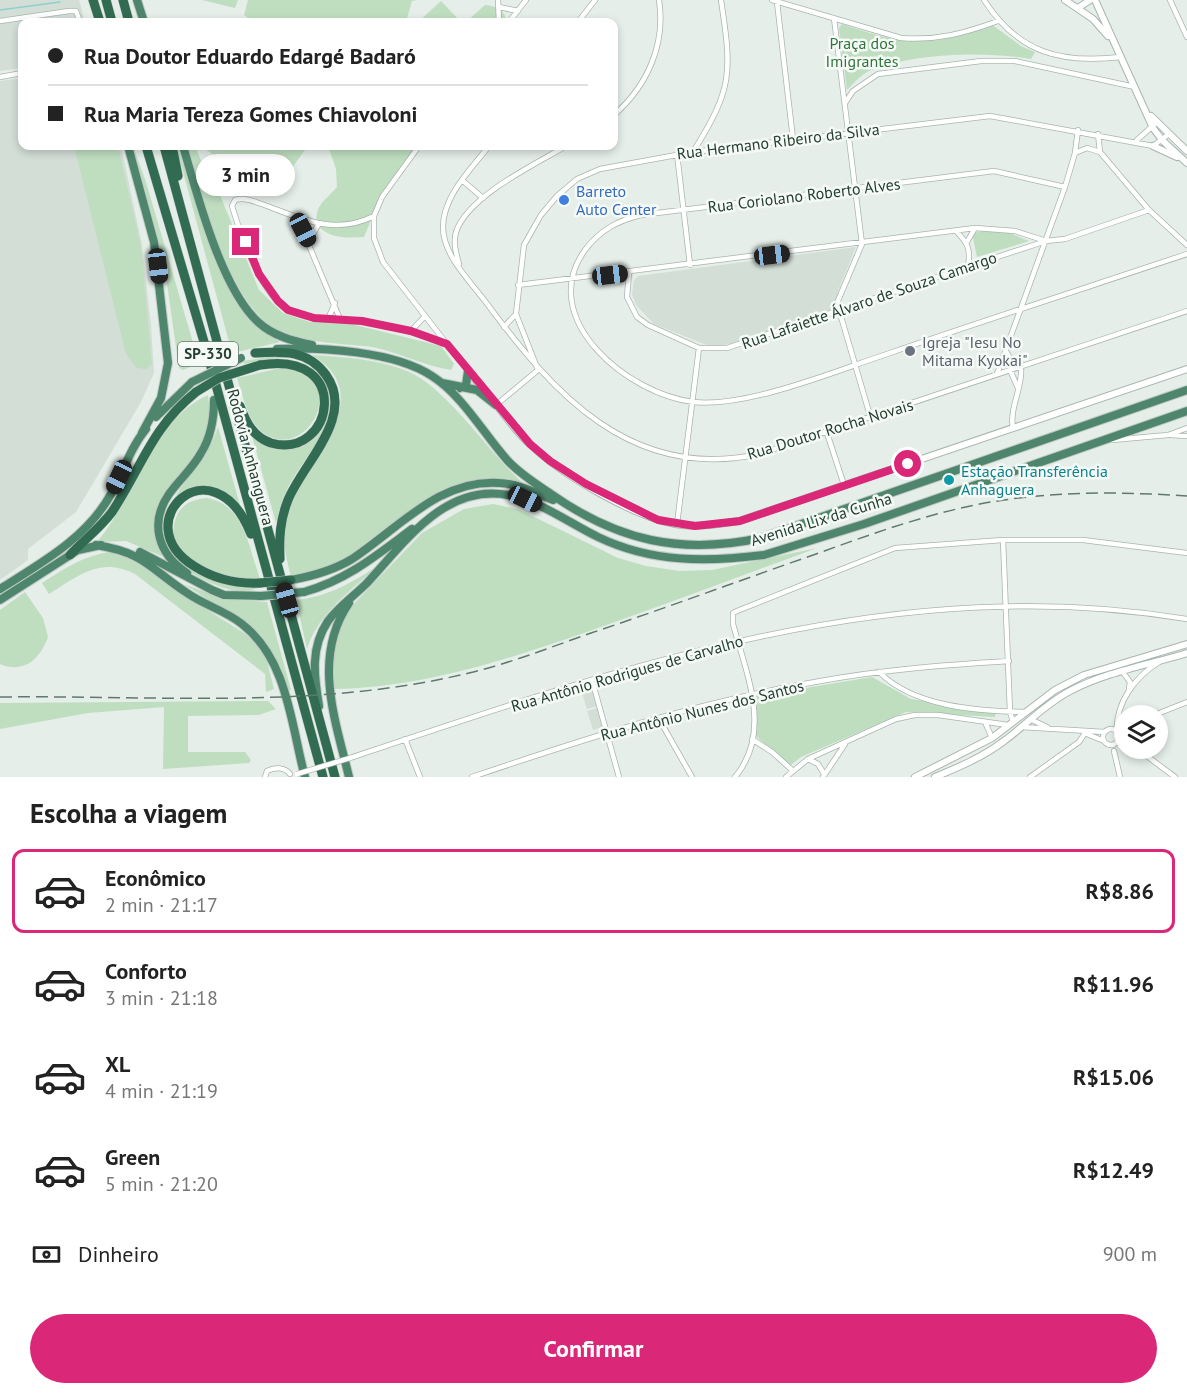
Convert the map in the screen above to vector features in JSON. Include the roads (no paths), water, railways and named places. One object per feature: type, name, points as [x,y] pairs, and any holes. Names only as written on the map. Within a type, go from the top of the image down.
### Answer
[{"type":"highway","points":[[93,0],[98,18]]},
{"type":"highway","points":[[106,0],[111,18]]},
{"type":"highway","points":[[123,0],[128,18]]},
{"type":"highway","points":[[137,0],[143,18]]},
{"type":"highway","points":[[0,600],[17,590],[33,573],[79,535],[101,510],[161,398],[168,363],[154,242],[129,150]]},
{"type":"highway","points":[[141,150],[214,400],[229,438]]},
{"type":"highway","name":"Rodovia Anhanguera","points":[[147,150],[207,352],[323,777]]},
{"type":"highway","name":"Rodovia Anhanguera","points":[[165,150],[286,580],[335,777]]},
{"type":"highway","points":[[173,150],[192,249]]},
{"type":"highway","points":[[184,150],[209,228],[245,308],[264,327],[283,337],[345,352]]},
{"type":"highway","points":[[70,555],[102,524],[157,433],[181,404],[219,378],[260,365],[291,362],[311,372],[324,395],[324,408],[318,426],[306,438],[290,444],[279,445],[259,437],[244,419],[218,342]]},
{"type":"highway","points":[[142,433],[170,400],[192,382],[241,358],[255,353],[288,348],[345,352]]},
{"type":"highway","points":[[255,353],[288,352],[306,357],[321,369],[334,395],[334,408],[329,429],[295,484],[282,517],[279,541],[286,580]]},
{"type":"highway","name":"Avenida Lix da Cunha","points":[[345,352],[402,363],[438,381],[454,396],[509,462],[567,506],[617,531],[658,543],[707,546],[761,538],[1187,390]]},
{"type":"highway","points":[[460,389],[466,385],[468,371]]},
{"type":"highway","points":[[438,381],[460,389],[477,390],[496,405]]},
{"type":"highway","points":[[214,400],[212,428],[205,446],[163,504],[158,535],[162,547],[174,564],[224,595]]},
{"type":"highway","name":"Avenida Lix da Cunha","points":[[322,724],[314,673],[319,638],[333,614],[352,598],[432,514],[471,498],[507,495],[525,499],[600,538],[635,551],[693,561],[764,555],[1187,411]]},
{"type":"highway","points":[[263,564],[244,517],[225,496],[200,491],[190,493],[175,504],[168,527],[174,549],[183,559],[223,580],[260,583],[327,571],[352,559],[431,501],[465,486],[501,483],[517,486],[567,506]]},
{"type":"highway","points":[[0,589],[96,545],[120,545],[133,549],[198,584],[224,595],[261,596],[304,592],[331,583],[367,563],[432,514]]},
{"type":"highway","points":[[96,545],[137,556],[186,593],[241,623],[255,635],[279,673],[296,776]]},
{"type":"highway","points":[[349,777],[327,664],[334,630],[352,598]]},
{"type":"highway","points":[[307,722],[316,777]]},
{"type":"street","points":[[498,0],[499,18]]},
{"type":"street","points":[[512,18],[526,0]]},
{"type":"street","points":[[582,18],[595,0]]},
{"type":"street","points":[[618,111],[634,95],[647,76],[654,57],[660,21],[659,0]]},
{"type":"street","points":[[693,152],[716,114],[726,88],[729,64],[721,0]]},
{"type":"street","points":[[984,0],[998,21],[1010,32],[1045,53],[1071,59],[1121,57]]},
{"type":"street","points":[[1065,0],[1093,20],[1113,41]]},
{"type":"street","points":[[1078,8],[1090,0]]},
{"type":"street","points":[[1095,0],[1163,141],[1186,162]]},
{"type":"street","points":[[1170,0],[1187,38]]},
{"type":"street","points":[[793,139],[774,1],[790,2],[879,33],[923,40],[958,35],[998,21]]},
{"type":"street","points":[[499,7],[518,11]]},
{"type":"street","points":[[21,18],[69,11],[75,11],[78,18]]},
{"type":"street","points":[[0,21],[18,18]]},
{"type":"street","points":[[834,18],[862,244],[840,294],[838,311],[871,418]]},
{"type":"street","points":[[1043,66],[1045,53]]},
{"type":"street","points":[[844,103],[865,81],[890,71],[997,60],[1043,66],[1135,87]]},
{"type":"street","points":[[0,76],[18,74]]},
{"type":"street","name":"Rua Hermano Ribeiro da Silva","points":[[538,370],[516,315],[524,244],[541,215],[557,196],[577,179],[600,169],[678,154],[990,116],[1078,130],[1153,146]]},
{"type":"street","points":[[1155,125],[1169,134],[1187,151]]},
{"type":"street","points":[[1136,141],[1155,125]]},
{"type":"street","points":[[997,374],[1065,187],[1076,153],[1078,130]]},
{"type":"street","points":[[1098,134],[1100,152]]},
{"type":"street","points":[[1153,146],[1163,141],[1169,134]]},
{"type":"street","points":[[1153,146],[1186,162]]},
{"type":"street","points":[[1076,153],[1087,148],[1100,152],[1149,210],[1187,245]]},
{"type":"street","points":[[416,150],[382,197],[374,216],[373,232],[383,262],[468,371],[530,444],[550,461],[639,513],[677,524],[712,525],[740,521],[1187,369]]},
{"type":"street","name":"Rua Doutor Rocha Novais","points":[[486,150],[450,197],[442,228],[450,253],[538,370],[578,408],[606,428],[648,447],[686,457],[742,458],[827,433],[1187,311]]},
{"type":"street","points":[[459,266],[454,248],[456,234],[462,220],[483,198],[560,150]]},
{"type":"street","points":[[678,154],[690,265]]},
{"type":"street","name":"Rua Coriolano Roberto Alves","points":[[571,280],[576,265],[591,243],[613,225],[641,215],[994,171],[1065,187]]},
{"type":"street","points":[[463,181],[483,198]]},
{"type":"street","points":[[374,216],[362,222],[336,227],[318,225],[249,200],[235,200],[232,206],[259,274],[278,301],[288,310],[328,319],[411,331],[447,344]]},
{"type":"street","name":"Rua Lafaiette Álvaro de Souza Camargo","points":[[629,273],[627,297],[637,316],[660,332],[699,348],[727,348],[1046,241],[1065,239],[1149,210]]},
{"type":"street","points":[[297,218],[340,319]]},
{"type":"street","points":[[362,222],[373,232]]},
{"type":"street","points":[[309,242],[318,225]]},
{"type":"street","points":[[518,285],[862,244],[975,228],[1015,231],[1046,241]]},
{"type":"street","points":[[967,242],[975,228]]},
{"type":"street","points":[[956,231],[967,242],[970,254],[968,267]]},
{"type":"street","points":[[970,254],[982,262]]},
{"type":"street","points":[[571,280],[572,301],[578,321],[598,353],[618,370],[639,383],[692,402],[744,400],[1187,254]]},
{"type":"street","points":[[328,319],[335,303]]},
{"type":"street","points":[[504,327],[516,315]]},
{"type":"street","points":[[411,331],[425,316]]},
{"type":"street","points":[[677,524],[699,348]]},
{"type":"street","points":[[1006,351],[1011,360],[1021,367],[1022,378],[1012,415],[1013,429]]},
{"type":"street","points":[[496,405],[538,370]]},
{"type":"street","points":[[1011,370],[1018,388]]},
{"type":"street","points":[[1168,435],[1187,428]]},
{"type":"street","points":[[827,433],[844,486]]},
{"type":"street","points":[[1101,440],[1168,435],[1187,436]]},
{"type":"street","points":[[1003,540],[1010,723]]},
{"type":"street","points":[[735,777],[752,740],[754,694],[737,640],[733,613],[895,548],[1003,540],[1083,540],[1187,553]]},
{"type":"street","name":"Rua Antônio Rodrigues de Carvalho","points":[[265,777],[267,771],[276,768],[296,776],[592,680],[737,640],[874,615],[1006,604],[1139,610],[1187,619]]},
{"type":"street","points":[[915,777],[992,738],[1055,690],[1084,675],[1187,644]]},
{"type":"street","points":[[935,777],[966,764],[1003,742],[1052,702],[1069,692],[1122,671],[1187,653]]},
{"type":"street","name":"Rua Antônio Nunes dos Santos","points":[[472,777],[659,718],[754,694],[879,672],[1009,661]]},
{"type":"street","points":[[1129,689],[1147,670],[1161,661]]},
{"type":"street","points":[[1122,671],[1130,682],[1123,705]]},
{"type":"street","points":[[879,672],[904,691],[925,701],[1024,712],[1032,720],[1047,727]]},
{"type":"street","points":[[592,680],[609,733],[619,777]]},
{"type":"street","points":[[1168,710],[1187,702]]},
{"type":"street","points":[[786,777],[808,759],[896,719],[915,715],[938,715],[1010,723],[1021,727],[1047,727],[1085,733],[1105,732],[1114,726]]},
{"type":"street","points":[[659,718],[692,777]]},
{"type":"street","points":[[985,722],[992,738]]},
{"type":"street","points":[[1104,741],[1105,732]]},
{"type":"street","points":[[1085,733],[1104,741],[1114,751]]},
{"type":"street","points":[[1030,777],[1079,742],[1085,733]]},
{"type":"street","points":[[405,739],[420,777]]},
{"type":"street","points":[[752,740],[772,752],[792,770]]},
{"type":"street","points":[[824,776],[846,742]]},
{"type":"street","points":[[1109,745],[1114,744]]},
{"type":"street","points":[[808,759],[818,764],[824,776]]},
{"type":"street","points":[[1116,759],[1120,777]]},
{"type":"street","points":[[1151,759],[1175,777]]},
{"type":"waterway","points":[[0,10],[60,2]]},
{"type":"railway","points":[[0,697],[236,698],[354,692],[412,685],[516,660],[862,538],[956,509],[1004,500],[1050,495],[1118,493],[1187,496]]},
{"type":"place","name":"Barreto Auto Center","points":[[564,200]]},
{"type":"place","name":"Igreja \"Iesu No Mitama Kyokai\"","points":[[910,351]]},
{"type":"place","name":"Estação Transferência Anhaguera","points":[[949,480]]},
{"type":"park label","name":"Praça dos Imigrantes","points":[[862,52]]}]
